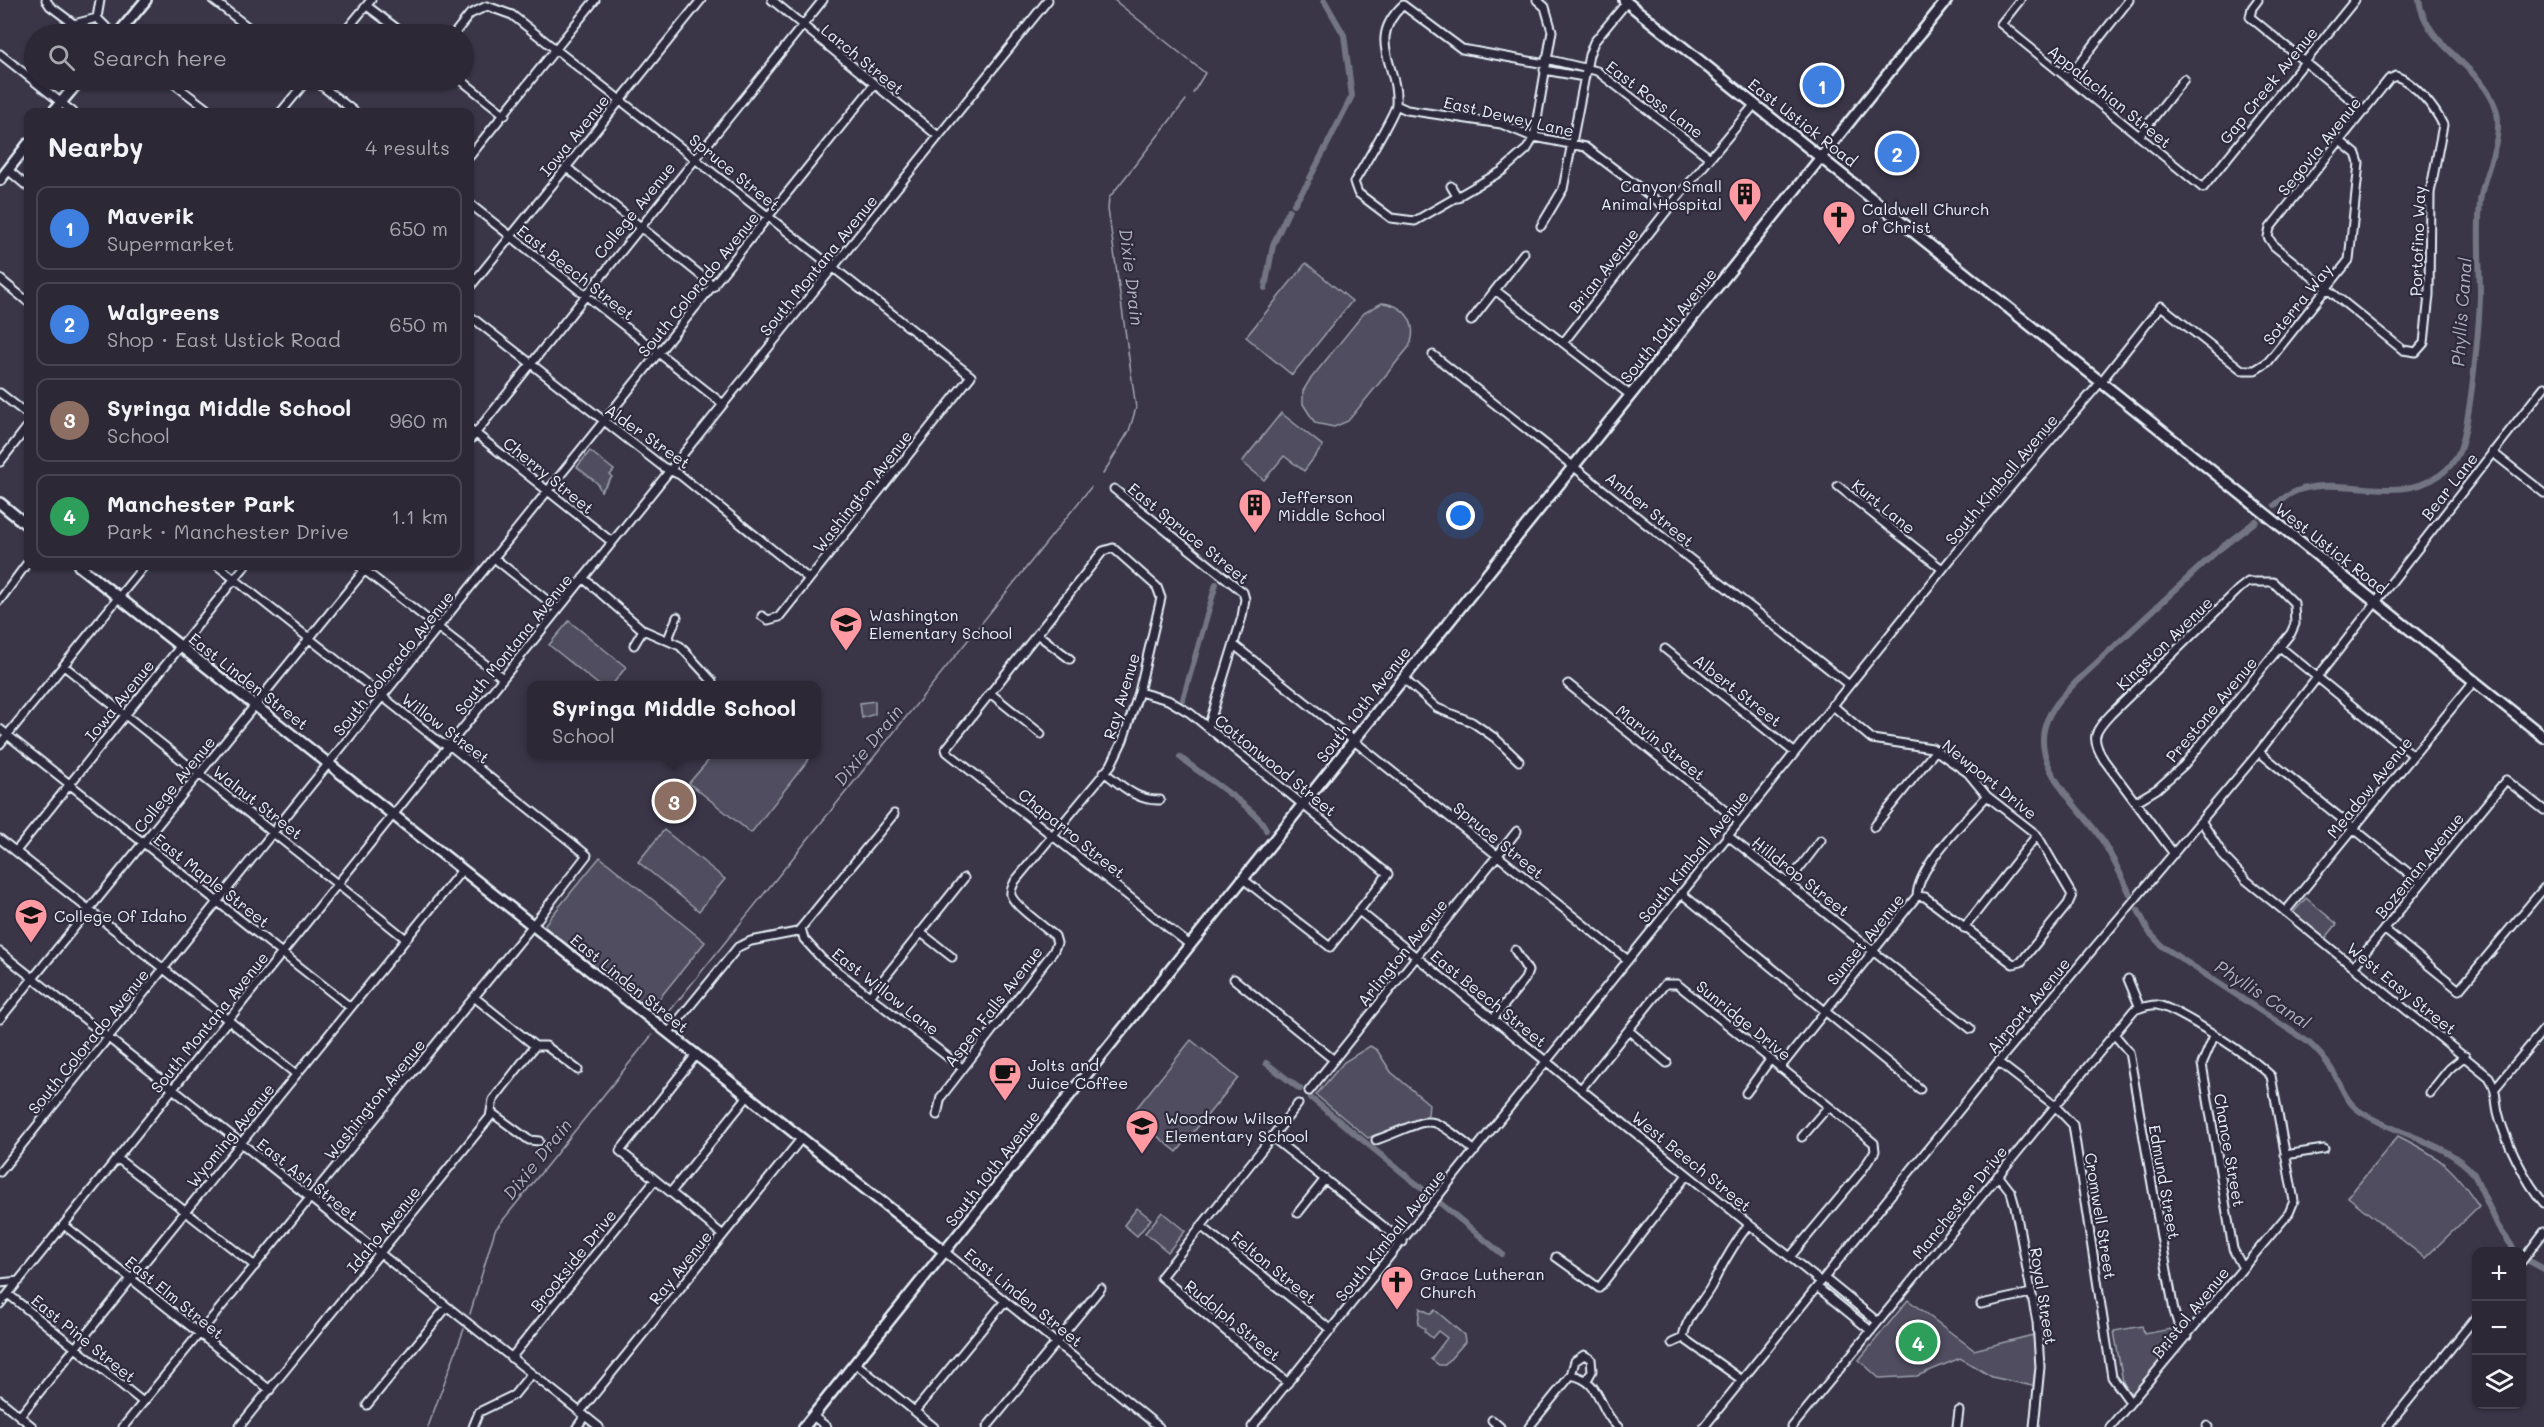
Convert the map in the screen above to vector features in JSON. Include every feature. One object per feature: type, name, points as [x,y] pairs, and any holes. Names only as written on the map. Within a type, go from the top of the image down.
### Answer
[{"type":"main road","points":[[126,24],[146,0]]},
{"type":"main road","name":"South 10th Avenue","points":[[804,1427],[1947,0]]},
{"type":"main road","name":"East Ustick Road","points":[[1626,1],[1822,156],[2100,383]]},
{"type":"main road","points":[[57,108],[72,90]]},
{"type":"main road","points":[[0,180],[24,149]]},
{"type":"main road","name":"West Ustick Road","points":[[2100,383],[2544,737]]},
{"type":"main road","points":[[0,503],[24,523]]},
{"type":"main road","name":"East Linden Street","points":[[84,570],[945,1252]]},
{"type":"street","points":[[46,0],[50,6],[74,24],[97,18]]},
{"type":"street","points":[[97,18],[100,0]]},
{"type":"street","points":[[213,0],[244,24]]},
{"type":"street","points":[[474,151],[595,0]]},
{"type":"street","name":"Iowa Avenue","points":[[474,282],[701,0]]},
{"type":"street","name":"Larch Street","points":[[772,0],[802,27],[938,136]]},
{"type":"street","name":"College Avenue","points":[[474,430],[823,0]]},
{"type":"street","name":"South Montana Avenue","points":[[0,1304],[1048,0]]},
{"type":"street","points":[[1396,105],[1354,182],[1358,193],[1391,218],[1403,222],[1415,221],[1502,171],[1527,149],[1534,137],[1552,31],[1550,17],[1537,0]]},
{"type":"street","name":"Appalachian Street","points":[[2020,0],[2001,24],[2203,188]]},
{"type":"street","points":[[2068,78],[2129,0]]},
{"type":"street","points":[[2258,0],[2252,8],[2250,17],[2365,111]]},
{"type":"street","name":"Gap Creek Avenue","points":[[2203,188],[2355,0]]},
{"type":"street","points":[[1541,226],[1563,189],[1574,144],[1586,66],[1594,42],[1626,1]]},
{"type":"street","points":[[352,24],[369,3],[393,24]]},
{"type":"street","name":"East Ross Lane","points":[[1396,105],[1384,37],[1391,16],[1403,5],[1462,49],[1545,64],[1586,66],[1597,71],[1710,158]]},
{"type":"street","name":"Spruce Street","points":[[463,24],[476,10],[488,6],[500,8],[695,156],[971,376]]},
{"type":"street","points":[[97,18],[103,24]]},
{"type":"street","points":[[0,54],[24,73]]},
{"type":"street","name":"East Ross Lane","points":[[1545,64],[1584,77]]},
{"type":"street","name":"Segovia Avenue","points":[[2328,288],[2274,246],[2268,237],[2270,228],[2389,79],[2396,76]]},
{"type":"street","name":"Portofino Way","points":[[2328,288],[2403,350],[2416,352],[2424,343],[2429,295],[2430,193],[2443,125],[2438,116],[2406,80],[2396,76]]},
{"type":"street","points":[[2139,136],[2184,79]]},
{"type":"street","name":"South Colorado Avenue","points":[[0,1172],[874,85]]},
{"type":"street","points":[[45,90],[68,108]]},
{"type":"street","points":[[183,90],[206,108]]},
{"type":"street","points":[[284,108],[299,90]]},
{"type":"street","points":[[327,90],[350,108]]},
{"type":"street","points":[[474,90],[505,115]]},
{"type":"street","name":"Brian Avenue","points":[[1563,342],[1755,104]]},
{"type":"street","name":"East Dewey Lane","points":[[1396,105],[1407,110],[1501,124],[1534,137],[1586,147],[1668,209]]},
{"type":"street","name":"Soterra Way","points":[[2161,306],[2242,370],[2254,370],[2268,363],[2344,267],[2351,251],[2355,186],[2359,163],[2356,154],[2340,141]]},
{"type":"street","points":[[566,167],[714,286]]},
{"type":"street","points":[[8,170],[24,184]]},
{"type":"street","points":[[1451,186],[1458,198]]},
{"type":"street","name":"East Beech Street","points":[[474,207],[723,404]]},
{"type":"street","points":[[1471,321],[1524,253]]},
{"type":"street","points":[[0,279],[24,299]]},
{"type":"street","points":[[1495,290],[1630,395]]},
{"type":"street","name":"South Kimball Avenue","points":[[1252,1427],[1403,1242],[1832,705],[1942,570],[2100,383],[2161,306]]},
{"type":"street","name":"Alder Street","points":[[474,319],[604,423],[670,471],[680,475],[809,579]]},
{"type":"street","name":"Amber Street","points":[[1433,355],[1849,685]]},
{"type":"street","name":"Washington Avenue","points":[[762,616],[772,620],[779,617],[971,376]]},
{"type":"street","name":"Bear Lane","points":[[2376,602],[2544,387]]},
{"type":"street","points":[[0,393],[24,412]]},
{"type":"street","points":[[0,462],[24,431]]},
{"type":"street","name":"Cherry Street","points":[[474,436],[612,542]]},
{"type":"street","points":[[2492,452],[2544,493]]},
{"type":"street","name":"Kurt Lane","points":[[1838,486],[1942,570]]},
{"type":"street","name":"East Spruce Street","points":[[1114,489],[1243,592],[1245,599],[1234,645]]},
{"type":"street","name":"Ray Avenue","points":[[1037,634],[1103,551],[1113,548],[1157,587],[1161,598],[1138,692],[1123,740],[1104,772],[1052,836]]},
{"type":"street","points":[[494,558],[558,609]]},
{"type":"street","points":[[0,600],[24,567]]},
{"type":"street","points":[[0,744],[141,570]]},
{"type":"street","name":"Willow Street","points":[[223,570],[441,743],[449,745],[574,844]]},
{"type":"street","name":"Iowa Avenue","points":[[16,852],[242,570]]},
{"type":"street","name":"College Avenue","points":[[0,1019],[200,774],[362,570]]},
{"type":"street","points":[[368,570],[503,678]]},
{"type":"street","points":[[584,578],[643,630],[668,639],[694,660],[712,681]]},
{"type":"street","name":"Kingston Avenue","points":[[2137,801],[2095,746],[2095,736],[2111,714],[2248,582],[2260,580],[2272,582],[2287,593],[2294,603],[2295,624]]},
{"type":"street","name":"Airport Avenue","points":[[1704,1427],[1998,1062],[2202,822],[2376,602]]},
{"type":"street","points":[[668,639],[677,616]]},
{"type":"street","name":"Prestone Avenue","points":[[2137,801],[2157,789],[2184,765],[2280,647],[2295,624]]},
{"type":"street","points":[[634,645],[643,630]]},
{"type":"street","points":[[1041,734],[990,693],[1037,634],[1070,659]]},
{"type":"street","points":[[1208,728],[1234,645],[1354,740]]},
{"type":"street","points":[[2280,647],[2413,755]]},
{"type":"street","name":"Albert Street","points":[[1665,649],[1794,752]]},
{"type":"street","name":"Walnut Street","points":[[64,666],[275,832],[406,939]]},
{"type":"street","points":[[1403,678],[1437,708],[1472,722],[1495,738],[1519,761]]},
{"type":"street","name":"Meadow Avenue","points":[[2285,912],[2475,680]]},
{"type":"street","name":"Marvin Street","points":[[1568,684],[1738,822]]},
{"type":"street","name":"Cottonwood Street","points":[[1138,692],[1168,700],[1208,728],[1388,874],[1359,910]]},
{"type":"street","name":"Chaparro Street","points":[[990,693],[952,740],[946,749],[947,752],[1190,945]]},
{"type":"street","name":"Newport Drive","points":[[1832,705],[1872,739],[1936,750],[1968,773],[1987,795],[2037,835],[2072,895],[2056,920],[2018,964],[2008,962],[1964,928]]},
{"type":"street","name":"East Maple Street","points":[[0,729],[350,1007]]},
{"type":"street","name":"Spruce Street","points":[[1354,740],[1628,960]]},
{"type":"street","points":[[1874,827],[1936,750]]},
{"type":"street","points":[[2259,752],[2421,883]]},
{"type":"street","points":[[1104,772],[1130,792],[1147,801],[1160,800]]},
{"type":"street","name":"Bozeman Avenue","points":[[2354,966],[2506,780],[2544,810]]},
{"type":"street","name":"Sunset Avenue","points":[[1780,1068],[1917,896],[1921,879],[1935,857],[1987,795]]},
{"type":"street","points":[[2137,801],[2174,854]]},
{"type":"street","points":[[668,1033],[738,946],[751,941],[797,932],[894,814]]},
{"type":"street","name":"West Easy Street","points":[[2202,822],[2211,839],[2232,866],[2285,912],[2465,1056],[2489,1077],[2496,1088]]},
{"type":"street","name":"Arlington Avenue","points":[[1309,1091],[1517,831]]},
{"type":"street","name":"Hilldrop Street","points":[[1727,835],[1971,1029]]},
{"type":"street","points":[[1917,896],[1925,897],[1964,928],[2037,835]]},
{"type":"street","name":"Aspen Falls Avenue","points":[[937,1115],[941,1097],[1053,952],[1057,943],[1055,936],[1011,897],[1015,881],[1052,836]]},
{"type":"street","points":[[0,839],[296,1074]]},
{"type":"street","points":[[1788,883],[1821,840]]},
{"type":"street","name":"Washington Avenue","points":[[123,1427],[533,925],[587,855],[574,844]]},
{"type":"street","name":"Wyoming Avenue","points":[[20,1416],[462,870]]},
{"type":"street","points":[[870,996],[964,878]]},
{"type":"street","points":[[1243,879],[1330,947],[1359,910]]},
{"type":"street","points":[[2384,929],[2459,990],[2544,888]]},
{"type":"street","points":[[1681,893],[1920,1089]]},
{"type":"street","name":"East Beech Street","points":[[1359,910],[1546,1061]]},
{"type":"street","name":"East Willow Lane","points":[[801,928],[804,939],[822,959],[962,1068]]},
{"type":"street","points":[[920,932],[952,957]]},
{"type":"street","points":[[1493,1019],[1525,979],[1528,971],[1515,950]]},
{"type":"street","name":"East Ash Street","points":[[0,951],[599,1427]]},
{"type":"street","points":[[1234,979],[1334,1060]]},
{"type":"street","points":[[2128,979],[2140,1008]]},
{"type":"street","name":"Sunridge Drive","points":[[1581,1089],[1665,984],[1672,982],[1874,1143],[1875,1151],[1862,1172],[1790,1257]]},
{"type":"street","points":[[474,997],[537,1045],[546,1046],[579,1070]]},
{"type":"street","name":"Manchester Drive","points":[[1792,1427],[2134,1010],[2154,1004],[2167,1008],[2214,1036]]},
{"type":"street","points":[[2544,1029],[2496,1088],[2498,1112],[2511,1145],[2536,1194],[2544,1203]]},
{"type":"street","points":[[1628,1030],[1667,1063]]},
{"type":"street","name":"Edmund Street","points":[[2114,1034],[2128,1052],[2174,1311],[2178,1324],[2188,1336]]},
{"type":"street","points":[[2214,1036],[2271,1076],[2285,1155],[2324,1149]]},
{"type":"street","name":"Chance Street","points":[[2214,1036],[2202,1064],[2233,1249],[2242,1268]]},
{"type":"street","name":"Idaho Avenue","points":[[239,1427],[492,1113],[493,1100],[537,1045]]},
{"type":"street","points":[[696,1055],[620,1151],[723,1235]]},
{"type":"street","points":[[2430,1093],[2449,1069],[2465,1056]]},
{"type":"street","points":[[1746,1093],[1770,1060]]},
{"type":"street","name":"West Beech Street","points":[[1546,1061],[1790,1257],[1871,1331]]},
{"type":"street","name":"Cromwell Street","points":[[1998,1062],[2054,1105],[2073,1125],[2112,1377],[2130,1402]]},
{"type":"street","points":[[671,1192],[748,1096]]},
{"type":"street","points":[[1201,1226],[1298,1104]]},
{"type":"street","points":[[1802,1137],[1828,1107]]},
{"type":"street","points":[[492,1113],[529,1140],[538,1141]]},
{"type":"street","points":[[1376,1140],[1424,1121],[1436,1121],[1475,1151]]},
{"type":"street","points":[[1272,1137],[1403,1242]]},
{"type":"street","name":"Ray Avenue","points":[[577,1427],[583,1414],[801,1138]]},
{"type":"street","name":"Bristol Avenue","points":[[2110,1427],[2289,1213],[2294,1201],[2285,1155]]},
{"type":"street","points":[[117,1158],[255,1266]]},
{"type":"street","points":[[1557,1257],[1599,1288],[1687,1174]]},
{"type":"street","name":"Royal Street","points":[[1998,1175],[2005,1182],[2015,1206],[2037,1322],[2040,1367],[2034,1427]]},
{"type":"street","points":[[1298,1214],[1325,1179]]},
{"type":"street","name":"Brookside Drive","points":[[511,1358],[655,1180]]},
{"type":"street","points":[[1683,1338],[1687,1322],[1712,1285],[1730,1248],[1749,1224]]},
{"type":"street","name":"East Elm Street","points":[[64,1225],[270,1390]]},
{"type":"street","name":"Rudolph Street","points":[[1201,1226],[1161,1277],[1288,1383]]},
{"type":"street","name":"Felton Street","points":[[1201,1226],[1331,1330]]},
{"type":"street","points":[[2526,1255],[2544,1232]]},
{"type":"street","name":"East Linden Street","points":[[945,1252],[1159,1427]]},
{"type":"street","points":[[0,1283],[19,1281]]},
{"type":"street","name":"West Beech Street","points":[[1821,1283],[1878,1322]]},
{"type":"street","points":[[987,1427],[1101,1288]]},
{"type":"street","points":[[1981,1304],[2031,1293]]},
{"type":"street","name":"East Pine Street","points":[[8,1294],[143,1402]]},
{"type":"street","points":[[915,1411],[1005,1301]]},
{"type":"street","points":[[367,1405],[447,1306]]},
{"type":"street","points":[[2387,1427],[2472,1322]]},
{"type":"street","points":[[1672,1343],[1683,1338]]},
{"type":"street","points":[[1683,1338],[1742,1380]]},
{"type":"street","points":[[1529,1427],[1571,1376],[1578,1357],[1588,1356],[1593,1364],[1587,1380]]},
{"type":"street","points":[[855,1363],[934,1427]]},
{"type":"street","points":[[473,1427],[479,1412],[507,1400],[531,1374]]},
{"type":"street","points":[[1571,1376],[1592,1383],[1609,1419],[1618,1427]]},
{"type":"street","points":[[0,1400],[33,1427]]},
{"type":"street","points":[[1957,1427],[1959,1411]]},
{"type":"street","points":[[813,1416],[827,1427]]},
{"type":"street","points":[[1492,1420],[1500,1427]]},
{"type":"shaded area","points":[[1306,263],[1352,301],[1292,375],[1246,337]]},
{"type":"shaded area","points":[[1382,303],[1398,308],[1408,318],[1412,331],[1409,347],[1348,421],[1334,427],[1315,423],[1303,404],[1303,391],[1364,313]]},
{"type":"shaded area","points":[[1281,413],[1323,446],[1304,471],[1284,456],[1264,480],[1242,462]]},
{"type":"shaded area","points":[[590,451],[614,470],[610,475],[612,477],[601,491],[597,483],[577,467]]},
{"type":"shaded area","points":[[569,621],[626,667],[615,681],[594,681],[549,645]]},
{"type":"shaded area","points":[[875,701],[875,714],[862,718],[860,703]]},
{"type":"shaded area","points":[[710,759],[809,759],[751,833],[689,783]]},
{"type":"shaded area","points":[[664,830],[725,879],[699,911],[638,862]]},
{"type":"shaded area","points":[[600,857],[705,942],[650,1010],[546,928],[545,924]]},
{"type":"shaded area","points":[[2306,898],[2337,924],[2324,940],[2292,914]]},
{"type":"shaded area","points":[[1191,1040],[1238,1078],[1177,1152],[1131,1115]]},
{"type":"shaded area","points":[[1370,1046],[1377,1050],[1391,1072],[1429,1104],[1428,1115],[1368,1138],[1316,1095],[1344,1062]]},
{"type":"shaded area","points":[[2398,1136],[2425,1150],[2444,1164],[2479,1206],[2425,1258],[2348,1197]]},
{"type":"shaded area","points":[[1137,1208],[1151,1219],[1137,1236],[1124,1225]]},
{"type":"shaded area","points":[[1162,1212],[1185,1231],[1168,1252],[1145,1233]]},
{"type":"shaded area","points":[[1908,1300],[1974,1350],[2033,1335],[2037,1356],[2033,1386],[1992,1377],[1960,1358],[1917,1376],[1879,1378],[1859,1360]]},
{"type":"shaded area","points":[[1420,1308],[1431,1314],[1435,1310],[1464,1335],[1465,1342],[1445,1365],[1439,1365],[1431,1359],[1447,1338],[1438,1331],[1432,1338],[1424,1331],[1425,1329],[1418,1324]]},
{"type":"shaded area","points":[[2142,1326],[2144,1334],[2171,1329],[2175,1345],[2136,1393],[2129,1392],[2123,1382],[2114,1331]]},
{"type":"waterway","name":"Dixie Drain","points":[[1114,0],[1205,73],[1193,93]]},
{"type":"waterway","points":[[1310,178],[1352,96],[1344,35],[1324,0]]},
{"type":"waterway","name":"Phyllis Canal","points":[[2275,505],[2295,492],[2319,486],[2390,489],[2407,488],[2424,483],[2448,468],[2456,457],[2462,442],[2470,402],[2478,331],[2480,202],[2496,144],[2498,120],[2489,94],[2479,80],[2432,31],[2424,17],[2419,0]]},
{"type":"waterway","name":"Dixie Drain","points":[[1103,474],[1129,431],[1136,408],[1108,209],[1109,198],[1186,100]]},
{"type":"waterway","points":[[1294,204],[1308,183]]},
{"type":"waterway","points":[[1265,288],[1273,245],[1289,210]]},
{"type":"waterway","name":"Dixie Drain","points":[[665,1017],[1091,487]]},
{"type":"waterway","name":"Phyllis Canal","points":[[2130,894],[2100,837],[2056,780],[2043,748],[2044,731],[2052,710],[2076,682],[2217,551],[2256,521]]},
{"type":"waterway","points":[[1183,699],[1216,584]]},
{"type":"waterway","points":[[1180,757],[1253,813],[1266,830]]},
{"type":"waterway","name":"Phyllis Canal","points":[[2138,910],[2149,932],[2162,946],[2308,1042],[2318,1051],[2327,1062],[2347,1098],[2361,1112],[2435,1146],[2463,1163],[2474,1174],[2498,1226],[2513,1247]]},
{"type":"waterway","name":"Dixie Drain","points":[[470,1314],[495,1230],[652,1035]]},
{"type":"waterway","points":[[1266,1063],[1300,1089]]},
{"type":"waterway","points":[[1311,1098],[1430,1195]]},
{"type":"waterway","points":[[1440,1203],[1502,1254]]},
{"type":"waterway","name":"Phyllis Canal","points":[[2526,1259],[2544,1269]]},
{"type":"waterway","name":"Dixie Drain","points":[[428,1427],[464,1329]]},
{"type":"place","name":"Maverik","points":[[1822,85]]},
{"type":"place","name":"Walgreens","points":[[1897,153]]},
{"type":"place","name":"Canyon Small Animal Hospital","points":[[1745,223]]},
{"type":"place","name":"Caldwell Church of Christ","points":[[1839,246]]},
{"type":"place","name":"Jefferson Middle School","points":[[1255,534]]},
{"type":"place","name":"Washington Elementary School","points":[[846,652]]},
{"type":"place","name":"Syringa Middle School","points":[[674,801]]},
{"type":"place","name":"College Of Idaho","points":[[31,944]]},
{"type":"place","name":"Jolts and Juice Coffee","points":[[1005,1102]]},
{"type":"place","name":"Woodrow Wilson Elementary School","points":[[1142,1155]]},
{"type":"place","name":"Grace Lutheran Church","points":[[1397,1311]]},
{"type":"place","name":"Manchester Park","points":[[1918,1342]]}]
